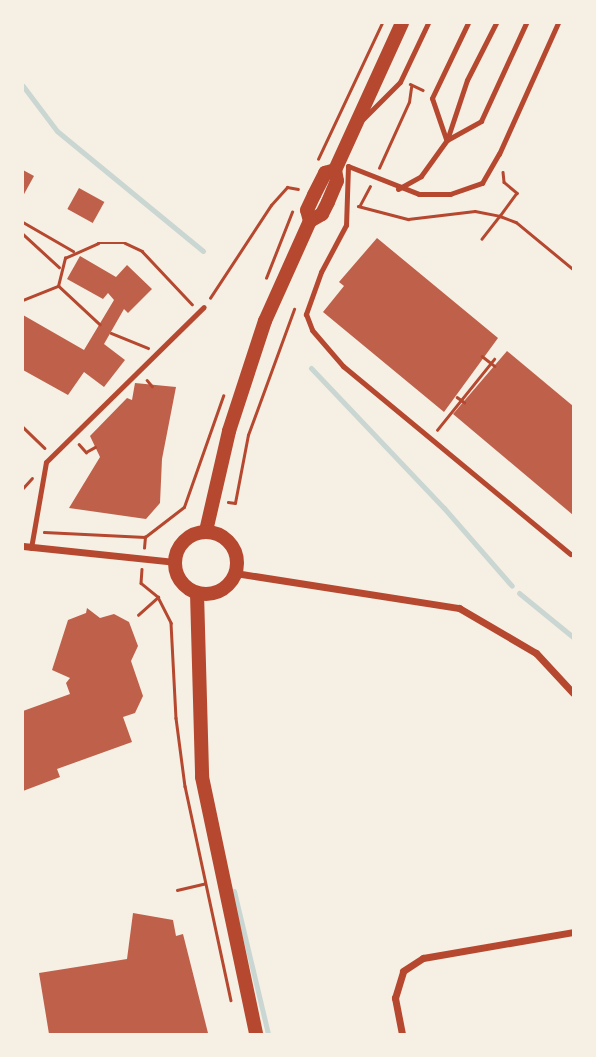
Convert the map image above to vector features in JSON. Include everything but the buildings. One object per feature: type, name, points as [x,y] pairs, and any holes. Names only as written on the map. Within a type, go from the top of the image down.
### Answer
[{"type":"main road","points":[[206,531],[248,370],[310,221],[307,210],[325,173],[340,166],[402,23]]},
{"type":"main road","points":[[206,531],[228,540],[237,562],[235,573],[220,591],[197,593],[180,581],[174,562],[184,540],[206,531]]},
{"type":"main road","points":[[197,593],[202,777],[256,1034]]},
{"type":"street","points":[[27,547],[174,562]]},
{"type":"street","points":[[235,573],[459,608],[536,653],[573,693]]},
{"type":"street","points":[[402,1034],[395,998],[402,971],[423,958],[573,933]]},
{"type":"lane","points":[[354,129],[400,82],[428,23]]},
{"type":"lane","points":[[447,140],[432,98],[468,23]]},
{"type":"lane","points":[[398,189],[421,176],[447,140],[461,93],[496,23]]},
{"type":"lane","points":[[447,140],[481,121],[526,23]]},
{"type":"lane","points":[[340,166],[398,189],[440,195],[482,183],[499,154],[558,23]]},
{"type":"lane","points":[[340,166],[348,207],[346,225],[321,272],[306,314],[312,330],[343,366],[570,554]]},
{"type":"lane","points":[[27,547],[33,531],[46,462],[154,352],[204,307]]},
{"type":"path","points":[[385,155],[418,72]]},
{"type":"path","points":[[482,239],[517,193],[504,182],[505,165]]},
{"type":"path","points":[[204,307],[287,187],[303,190]]},
{"type":"path","points":[[348,207],[360,205],[408,219],[475,211],[500,216],[516,222],[573,269]]},
{"type":"path","points":[[23,222],[73,251]]},
{"type":"path","points":[[23,234],[60,268]]},
{"type":"path","points":[[58,286],[60,268],[73,251],[98,243],[134,247],[163,271],[197,313]]},
{"type":"path","points":[[23,300],[58,286]]},
{"type":"path","points":[[58,286],[100,325]]},
{"type":"path","points":[[189,496],[235,503],[248,435],[296,304]]},
{"type":"path","points":[[111,333],[154,352]]},
{"type":"path","points":[[482,356],[495,366]]},
{"type":"path","points":[[431,437],[494,359]]},
{"type":"path","points":[[457,397],[464,402]]},
{"type":"path","points":[[23,427],[52,455]]},
{"type":"path","points":[[72,435],[86,452],[95,447]]},
{"type":"path","points":[[33,531],[145,537]]},
{"type":"path","points":[[138,615],[159,597]]},
{"type":"path","points":[[177,890],[204,884]]},
{"type":"waterway","points":[[23,86],[57,131],[203,251]]},
{"type":"waterway","points":[[311,368],[444,508],[512,586]]},
{"type":"waterway","points":[[519,593],[573,637]]},
{"type":"waterway","points":[[234,891],[268,1034]]}]
